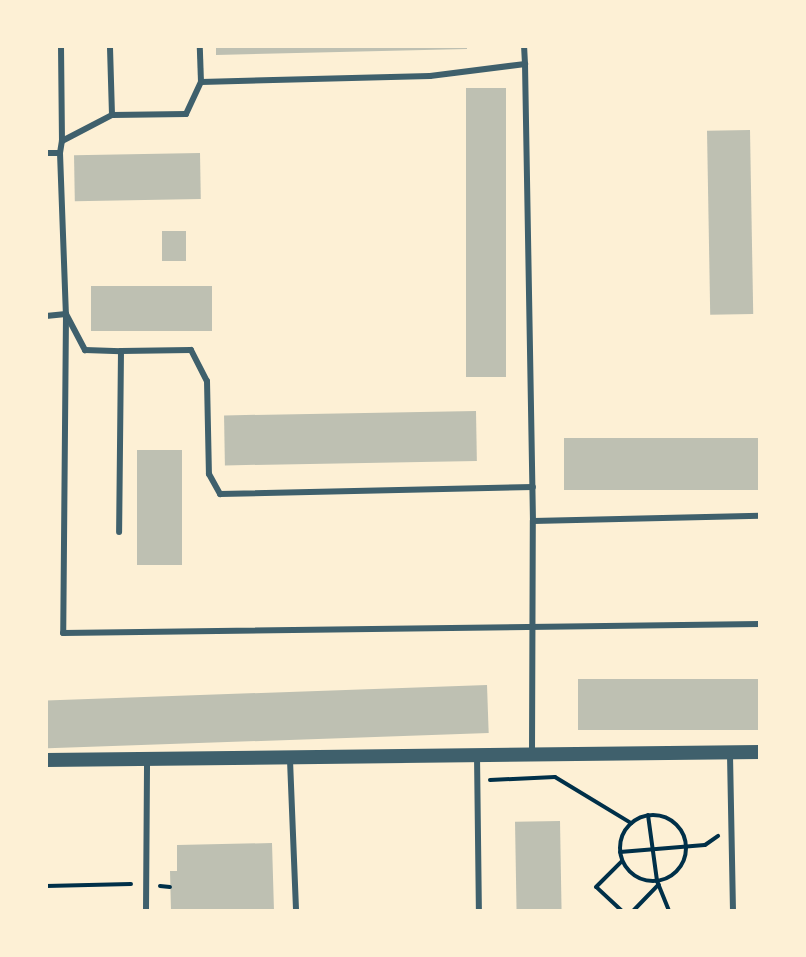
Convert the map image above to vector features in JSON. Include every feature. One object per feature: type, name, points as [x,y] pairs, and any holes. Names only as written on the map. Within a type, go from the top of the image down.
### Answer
[{"type":"street","points":[[46,760],[477,752],[760,752]]},
{"type":"lane","points":[[61,46],[60,153],[66,314],[63,633],[760,624]]},
{"type":"lane","points":[[110,46],[112,115]]},
{"type":"lane","points":[[62,141],[112,115],[186,114],[201,82],[200,46]]},
{"type":"lane","points":[[524,46],[533,487],[532,753]]},
{"type":"lane","points":[[201,82],[430,76],[525,64]]},
{"type":"lane","points":[[46,153],[60,153]]},
{"type":"lane","points":[[66,314],[85,350],[191,350],[207,381],[209,474],[220,494],[533,487]]},
{"type":"lane","points":[[46,316],[66,314]]},
{"type":"lane","points":[[119,532],[121,351]]},
{"type":"lane","points":[[533,521],[760,516]]},
{"type":"lane","points":[[477,752],[479,911]]},
{"type":"lane","points":[[730,753],[733,911]]},
{"type":"lane","points":[[290,756],[296,911]]},
{"type":"lane","points":[[146,911],[147,758]]},
{"type":"path","points":[[477,780],[555,777],[631,823]]},
{"type":"path","points":[[648,815],[657,883],[669,911]]},
{"type":"path","points":[[633,911],[657,883],[679,869],[686,844],[673,822],[648,815],[631,823],[620,852],[622,861],[632,874],[657,883]]},
{"type":"path","points":[[620,852],[686,844],[705,845],[731,823]]},
{"type":"path","points":[[622,861],[596,887],[622,911]]},
{"type":"path","points":[[46,886],[170,887]]},
{"type":"building","points":[[216,46],[467,46],[467,49],[216,55]]},
{"type":"building","points":[[466,88],[506,88],[506,377],[466,377]]},
{"type":"building","points":[[750,130],[753,314],[710,315],[707,131]]},
{"type":"building","points":[[200,153],[201,199],[75,201],[74,155]]},
{"type":"building","points":[[162,231],[186,231],[186,261],[162,261]]},
{"type":"building","points":[[91,286],[212,286],[212,331],[91,331]]},
{"type":"building","points":[[476,411],[477,461],[225,465],[224,415]]},
{"type":"building","points":[[564,438],[760,438],[760,490],[564,490]]},
{"type":"building","points":[[137,450],[182,450],[182,565],[137,565]]},
{"type":"building","points":[[578,679],[760,679],[760,730],[578,730]]},
{"type":"building","points":[[487,685],[489,733],[48,748],[46,700]]},
{"type":"building","points":[[560,821],[562,911],[517,911],[515,822]]},
{"type":"building","points":[[272,843],[274,911],[171,911],[170,871],[177,871],[177,845]]}]
